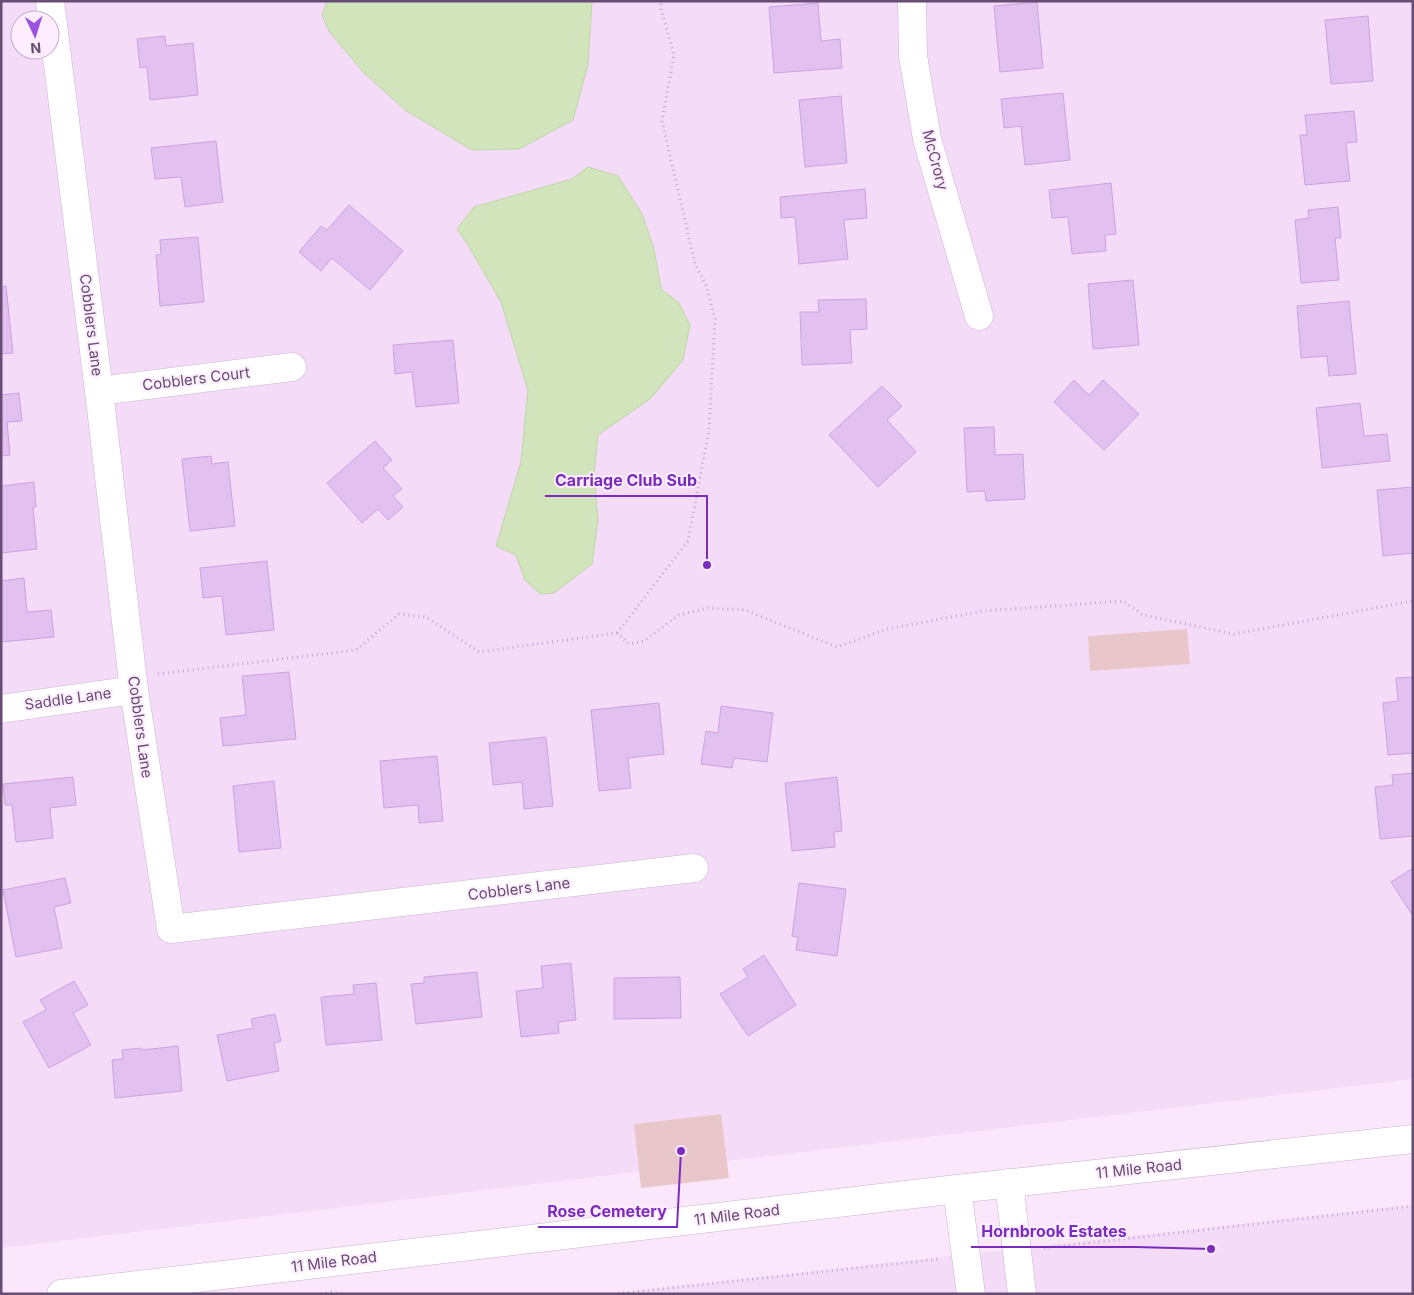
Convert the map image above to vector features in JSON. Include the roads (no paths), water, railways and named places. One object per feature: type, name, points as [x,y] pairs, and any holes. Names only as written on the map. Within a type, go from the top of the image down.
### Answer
[{"type":"street","name":"Cobblers Lane","points":[[50,1],[133,683],[172,929],[694,868]]},
{"type":"street","name":"McCrory","points":[[912,1],[913,56],[928,139],[979,316]]},
{"type":"street","name":"Cobblers Court","points":[[99,392],[292,367]]},
{"type":"street","name":"Saddle Lane","points":[[1,709],[133,683]]},
{"type":"street","name":"11 Mile Road","points":[[61,1294],[1009,1183],[1413,1139]]},
{"type":"street","points":[[1009,1183],[1022,1294]]},
{"type":"street","points":[[957,1189],[971,1294]]},
{"type":"place","name":"Carriage Club Sub","points":[[707,565]]},
{"type":"place","name":"Rose Cemetery","points":[[681,1151]]},
{"type":"place","name":"Hornbrook Estates","points":[[1211,1249]]}]
